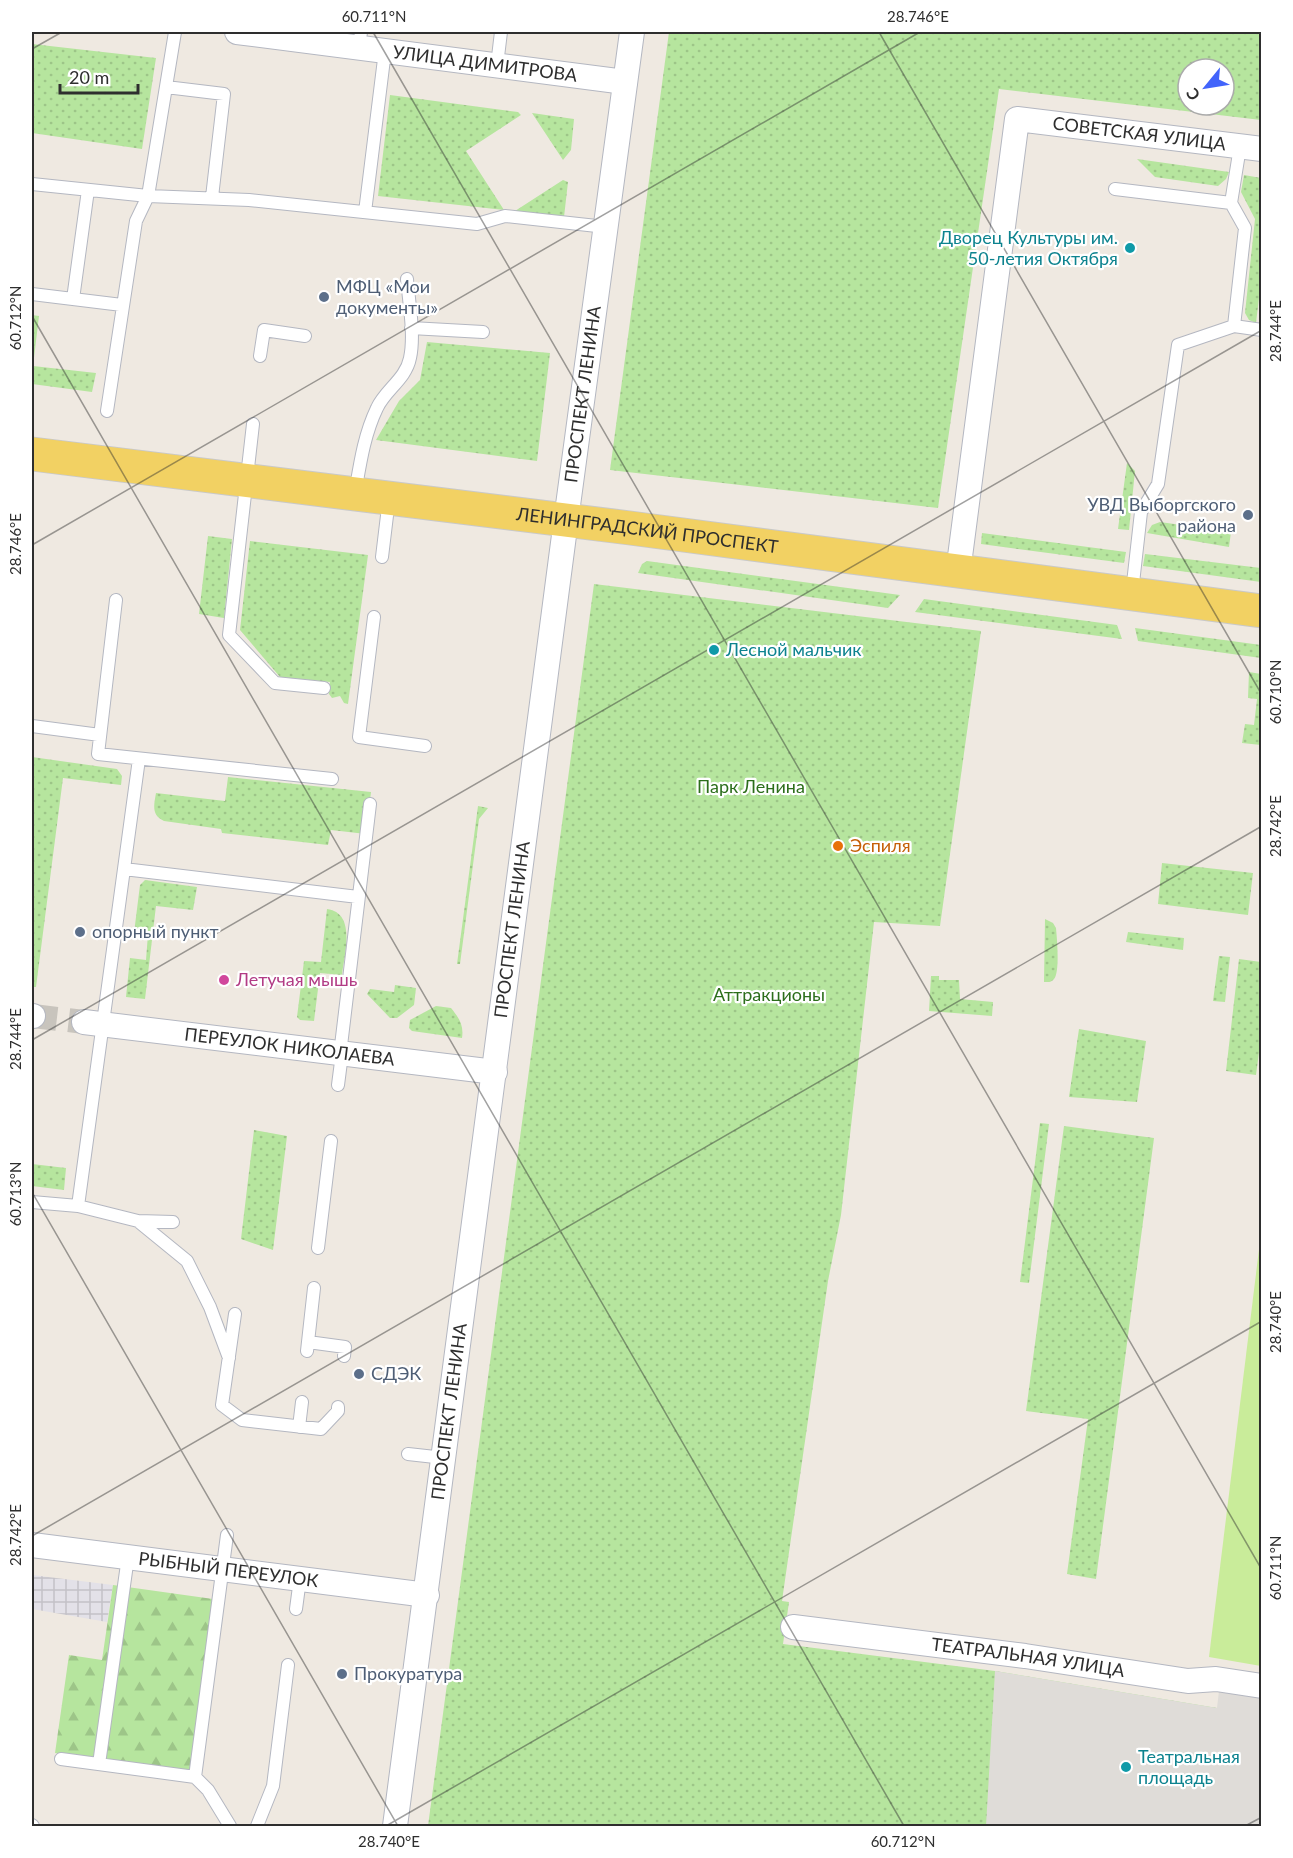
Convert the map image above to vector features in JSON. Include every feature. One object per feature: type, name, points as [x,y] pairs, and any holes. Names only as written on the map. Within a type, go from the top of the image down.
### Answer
[{"type":"main road","name":"ЛЕНИНГРАДСКИЙ ПРОСПЕКТ","points":[[32,454],[566,520],[1262,611]]},
{"type":"street","name":"УЛИЦА ДИМИТРОВА","points":[[237,32],[360,40],[385,51],[625,81]]},
{"type":"street","name":"ПРОСПЕКТ ЛЕНИНА","points":[[396,1827],[566,520],[632,32]]},
{"type":"street","name":"СОВЕТСКАЯ УЛИЦА","points":[[958,572],[1017,118],[1251,148]]},
{"type":"street","name":"ПЕРЕУЛОК НИКОЛАЕВА","points":[[94,1024],[495,1072]]},
{"type":"street","name":"РЫБНЫЙ ПЕРЕУЛОК","points":[[32,1545],[427,1595]]},
{"type":"street","name":"ТЕАТРАЛЬНАЯ УЛИЦА","points":[[793,1627],[1025,1656],[1188,1682],[1216,1679],[1262,1686]]},
{"type":"lane","points":[[107,411],[136,221],[148,196],[175,32]]},
{"type":"lane","points":[[497,65],[501,32]]},
{"type":"lane","points":[[365,212],[385,51]]},
{"type":"lane","points":[[166,87],[224,94],[212,197]]},
{"type":"lane","points":[[1234,326],[1245,228],[1231,203],[1251,148]]},
{"type":"lane","points":[[32,184],[148,196],[212,197],[477,224],[505,216],[606,227]]},
{"type":"lane","points":[[1115,189],[1231,203]]},
{"type":"lane","points":[[73,299],[88,190]]},
{"type":"lane","points":[[355,495],[365,439],[378,406],[400,379],[410,359],[411,328],[407,279]]},
{"type":"lane","points":[[32,294],[122,305]]},
{"type":"lane","points":[[1131,594],[1141,512],[1158,484],[1178,345],[1234,326],[1262,330]]},
{"type":"lane","points":[[411,328],[483,332]]},
{"type":"lane","points":[[260,356],[264,330],[305,336]]},
{"type":"lane","points":[[253,424],[229,635],[275,683],[324,688]]},
{"type":"lane","points":[[382,557],[389,499]]},
{"type":"lane","points":[[116,600],[98,754],[332,779]]},
{"type":"lane","points":[[374,617],[359,737],[425,746]]},
{"type":"lane","points":[[32,726],[100,735]]},
{"type":"lane","points":[[78,1206],[94,1024],[124,869],[139,759]]},
{"type":"lane","points":[[338,1085],[370,804]]},
{"type":"lane","points":[[124,869],[358,897]]},
{"type":"lane","points":[[318,1248],[331,1141]]},
{"type":"lane","points":[[32,1202],[78,1206],[138,1221],[173,1222]]},
{"type":"lane","points":[[138,1221],[187,1261],[210,1307],[229,1358]]},
{"type":"lane","points":[[314,1288],[308,1347],[345,1347],[344,1356]]},
{"type":"lane","points":[[235,1314],[222,1405],[242,1420],[321,1429],[338,1411],[338,1407]]},
{"type":"lane","points":[[299,1427],[302,1402]]},
{"type":"lane","points":[[408,1454],[444,1458]]},
{"type":"lane","points":[[195,1777],[227,1535]]},
{"type":"lane","points":[[99,1764],[128,1557]]},
{"type":"lane","points":[[296,1609],[300,1579]]},
{"type":"lane","points":[[257,1827],[273,1786],[288,1665]]},
{"type":"lane","points":[[61,1759],[195,1777],[208,1790],[230,1827]]},
{"type":"shaded area","points":[[32,1575],[113,1585],[107,1622],[32,1609]]},
{"type":"shaded area","name":"Театральная площадь","points":[[995,1671],[1217,1708],[1219,1691],[1261,1698],[1261,1826],[986,1826]]},
{"type":"green space","points":[[669,32],[1261,32],[1261,120],[1236,117],[1236,57],[1176,57],[1176,110],[999,89],[938,508],[610,470]]},
{"type":"green space","points":[[32,44],[156,58],[142,149],[32,133]]},
{"type":"green space","points":[[390,95],[518,112],[521,115],[466,151],[504,210],[378,196]]},
{"type":"green space","points":[[532,113],[574,119],[571,150],[563,160]]},
{"type":"green space","points":[[1137,159],[1229,172],[1226,179],[1218,186],[1155,177]]},
{"type":"green space","points":[[1244,175],[1261,178],[1262,273],[1256,323],[1249,320],[1245,313],[1255,219],[1241,192]]},
{"type":"green space","points":[[563,180],[568,182],[564,217],[515,211]]},
{"type":"green space","points":[[32,315],[39,316],[33,366],[96,373],[92,392],[32,384]]},
{"type":"green space","points":[[427,342],[550,353],[537,461],[376,440],[399,401],[420,380]]},
{"type":"green space","points":[[1127,463],[1135,471],[1129,530],[1118,529]]},
{"type":"green space","points":[[1160,522],[1231,532],[1229,547],[1147,533],[1152,525]]},
{"type":"green space","points":[[982,533],[1126,552],[1124,563],[981,544]]},
{"type":"green space","points":[[208,536],[232,539],[224,618],[199,614]]},
{"type":"green space","points":[[250,541],[368,555],[348,704],[344,703],[340,696],[332,698],[329,694],[330,682],[280,677],[240,630]]},
{"type":"green space","points":[[1145,554],[1261,568],[1261,582],[1143,566]]},
{"type":"green space","points":[[647,561],[900,595],[888,608],[638,573],[642,564]]},
{"type":"green space","name":"Парк Ленина","points":[[594,584],[981,631],[940,926],[874,922],[841,1215],[828,1281],[782,1601],[789,1602],[783,1644],[995,1671],[1217,1708],[1261,1698],[1261,1826],[428,1826]]},
{"type":"green space","points":[[924,599],[1117,625],[1122,639],[915,612]]},
{"type":"green space","points":[[1135,628],[1261,645],[1261,658],[1138,641]]},
{"type":"green space","points":[[1249,672],[1261,674],[1261,745],[1242,743],[1245,724],[1254,725],[1257,699],[1248,698]]},
{"type":"green space","points":[[32,757],[117,769],[122,776],[121,785],[63,778],[36,987],[32,987]]},
{"type":"green space","points":[[228,777],[371,792],[366,834],[331,830],[328,845],[222,833],[221,829],[164,821],[155,813],[156,793],[225,801]]},
{"type":"green space","points":[[478,806],[488,808],[479,819],[460,964],[457,964]]},
{"type":"green space","points":[[1162,863],[1253,873],[1248,915],[1158,904]]},
{"type":"green space","points":[[145,880],[197,887],[193,910],[156,906],[145,999],[126,997],[130,958],[146,960],[148,934],[134,933],[140,885]]},
{"type":"green space","points":[[327,909],[336,912],[342,918],[345,926],[346,946],[342,975],[320,973],[314,1021],[300,1020],[297,1017],[304,961],[321,962]]},
{"type":"green space","points":[[1045,919],[1053,923],[1056,928],[1058,963],[1056,975],[1051,982],[1044,982]]},
{"type":"green space","points":[[1128,932],[1184,938],[1183,950],[1126,942]]},
{"type":"green space","points":[[1219,956],[1230,957],[1225,1002],[1213,1001]]},
{"type":"green space","points":[[1239,959],[1261,962],[1261,1037],[1256,1075],[1226,1071]]},
{"type":"green space","points":[[931,976],[939,976],[939,980],[959,980],[960,999],[993,1002],[992,1016],[929,1011]]},
{"type":"green space","points":[[395,985],[416,988],[414,1005],[397,1018],[390,1018],[367,994],[370,989],[394,992]]},
{"type":"green space","points":[[436,1006],[451,1008],[460,1022],[462,1038],[412,1031],[409,1028],[410,1020]]},
{"type":"green space","points":[[1079,1029],[1146,1041],[1137,1102],[1069,1097]]},
{"type":"green space","points":[[1040,1123],[1049,1124],[1029,1283],[1020,1282]]},
{"type":"green space","points":[[1064,1126],[1154,1138],[1096,1579],[1067,1574],[1088,1419],[1026,1411]]},
{"type":"green space","points":[[254,1130],[287,1136],[273,1250],[241,1239]]},
{"type":"green space","points":[[32,1164],[66,1168],[64,1190],[32,1186]]},
{"type":"green space","points":[[1261,1233],[1261,1666],[1209,1657]]},
{"type":"green space","points":[[113,1585],[213,1599],[190,1772],[55,1753],[69,1655],[102,1660]]},
{"type":"tunnel","points":[[33,1016],[84,1022]]},
{"type":"place","name":"Дворец Культуры им. 50-летия Октября","points":[[1130,248]]},
{"type":"place","name":"МФЦ «Мои документы»","points":[[324,297]]},
{"type":"place","name":"УВД Выборгского района","points":[[1248,515]]},
{"type":"place","name":"Лесной мальчик","points":[[714,650]]},
{"type":"place","name":"Эспиля","points":[[838,846]]},
{"type":"place","name":"опорный пункт","points":[[80,932]]},
{"type":"place","name":"Летучая мышь","points":[[224,980]]},
{"type":"place","name":"СДЭК","points":[[359,1374]]},
{"type":"place","name":"Прокуратура","points":[[342,1674]]},
{"type":"place","name":"Театральная площадь","points":[[1126,1767]]},
{"type":"park label","name":"Аттракционы","points":[[769,995]]}]
